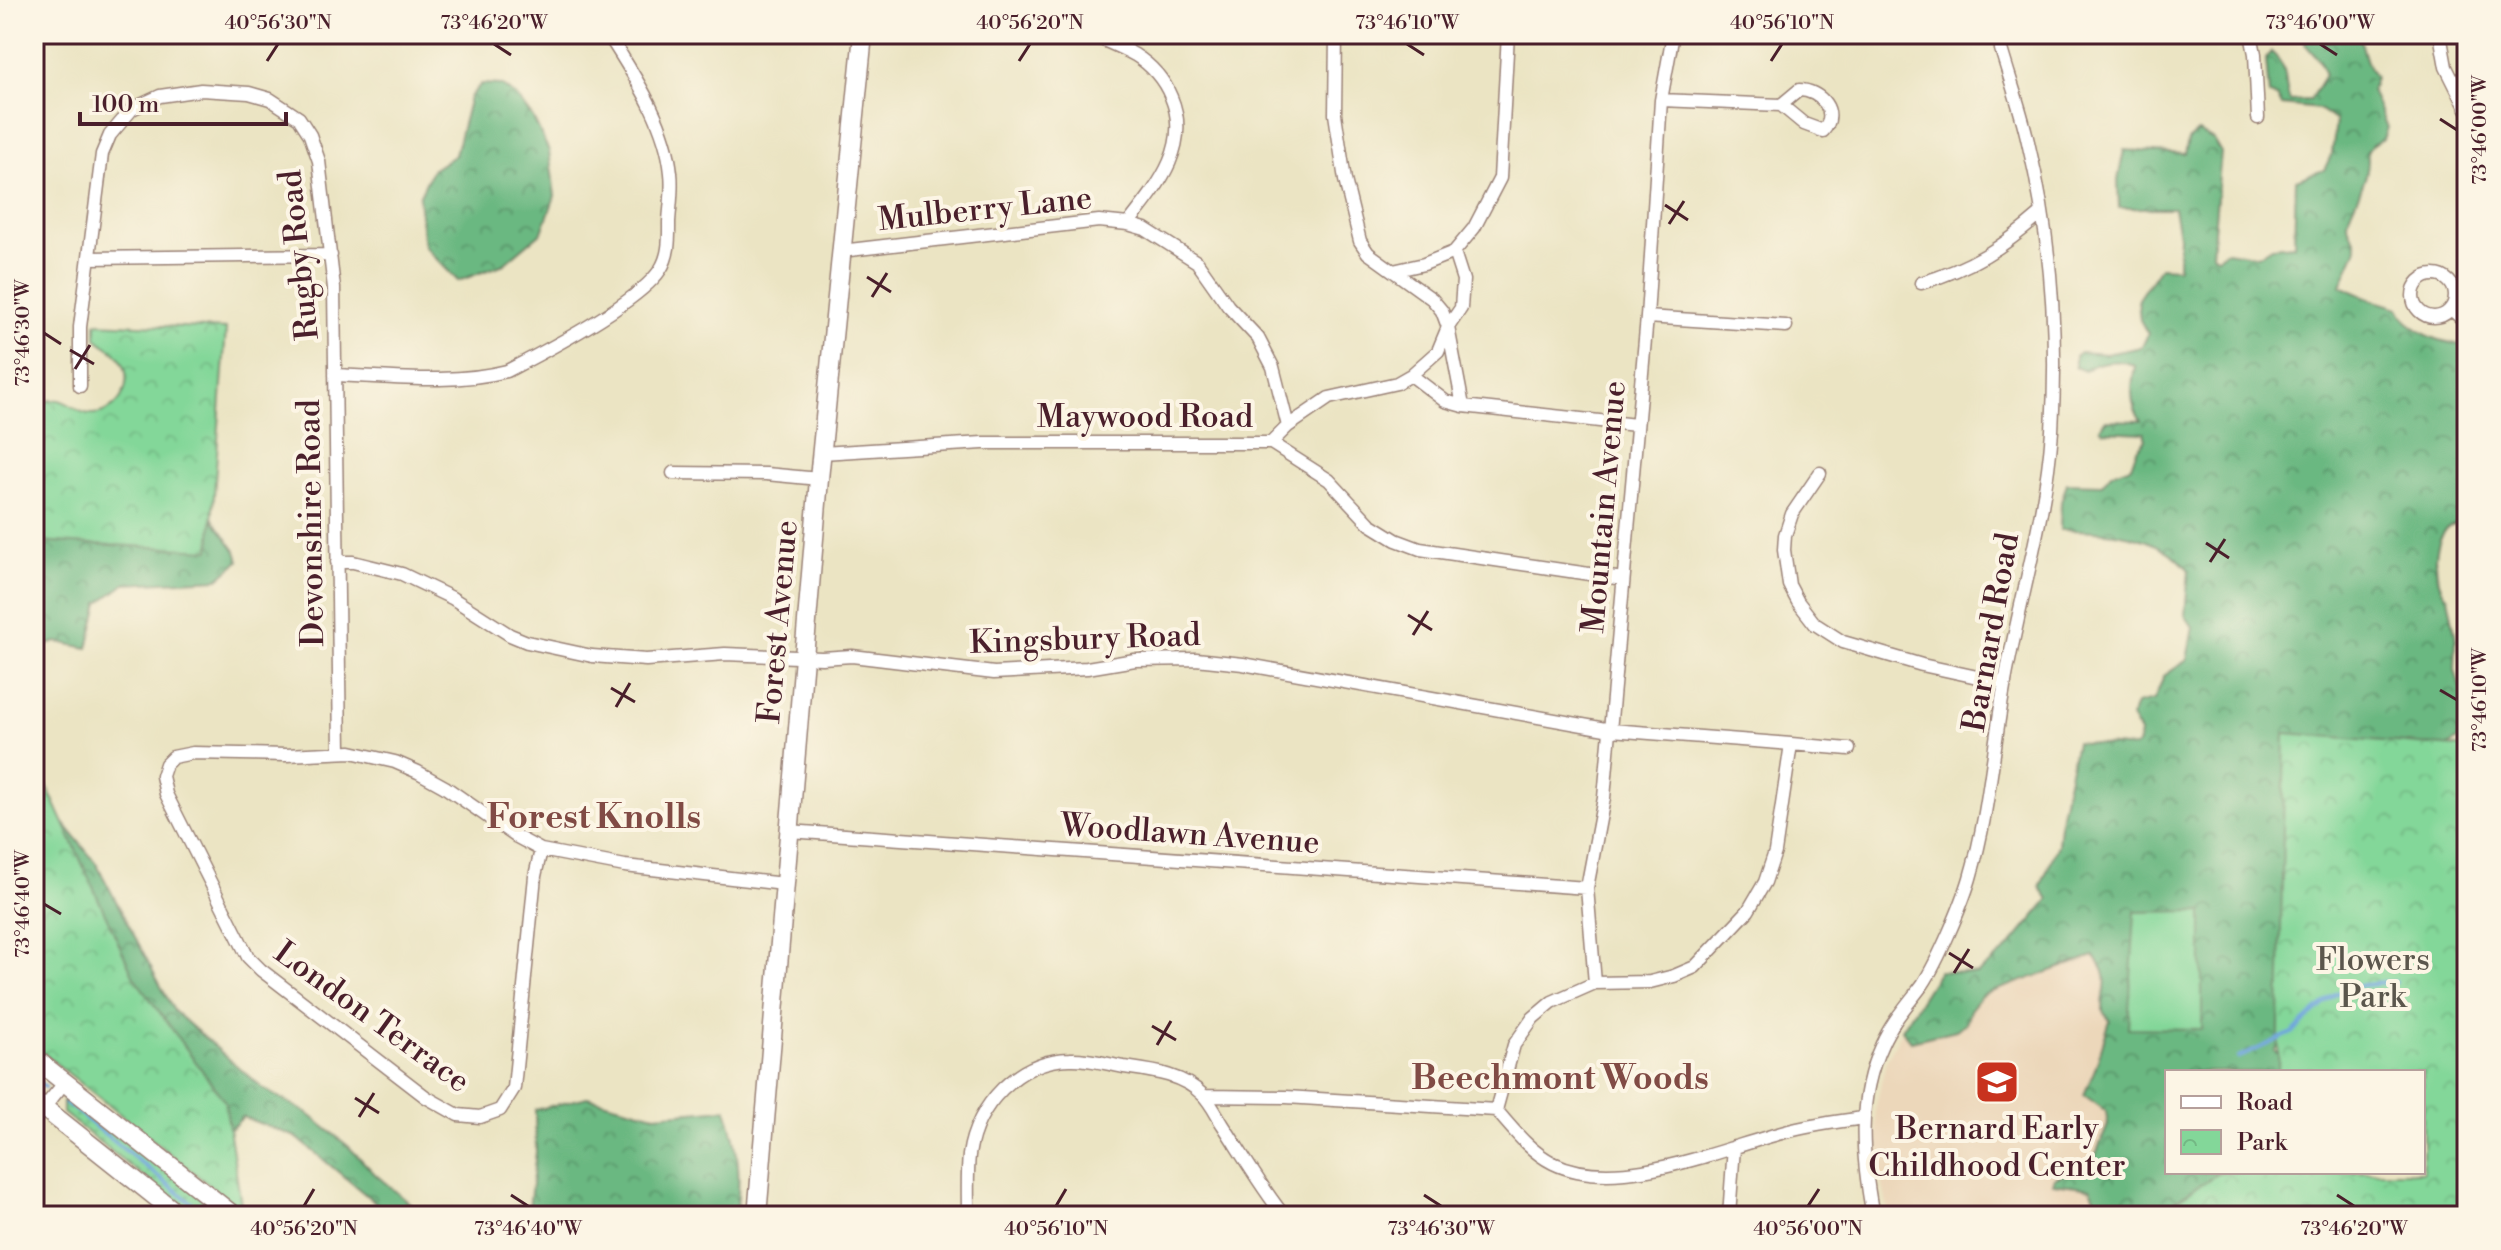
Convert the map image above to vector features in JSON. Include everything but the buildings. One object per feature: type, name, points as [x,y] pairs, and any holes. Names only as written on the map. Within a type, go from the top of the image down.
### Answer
[{"type":"street","name":"Devonshire Road","points":[[340,751],[335,375],[423,378],[488,376],[507,371],[616,307],[647,285],[661,268],[668,252],[672,176],[668,155],[660,126],[608,34]]},
{"type":"street","name":"Forest Avenue","points":[[762,1214],[784,884],[819,479],[863,34]]},
{"type":"street","points":[[1090,34],[1137,56],[1157,73],[1176,109],[1174,155],[1154,191],[1128,224]]},
{"type":"street","points":[[1336,34],[1335,114],[1345,180],[1360,241],[1368,253],[1432,299],[1442,311],[1448,327],[1463,406]]},
{"type":"street","points":[[1393,271],[1424,264],[1454,252],[1474,228],[1500,178],[1508,34]]},
{"type":"street","name":"Mountain Avenue","points":[[1595,983],[1587,888],[1604,798],[1611,730],[1647,317],[1661,100],[1673,34]]},
{"type":"street","name":"Barnard Road","points":[[1873,1216],[1865,1164],[1863,1118],[1869,1080],[1882,1042],[1925,980],[1970,879],[1987,808],[2005,683],[2031,556],[2051,433],[2054,318],[2046,241],[2028,141],[2001,49],[2000,34]]},
{"type":"street","points":[[2251,34],[2258,118]]},
{"type":"street","points":[[2440,34],[2446,67],[2467,109]]},
{"type":"street","name":"Rugby Road","points":[[80,386],[80,327],[102,154],[110,135],[132,109],[160,96],[201,90],[249,93],[270,99],[299,118],[310,135],[319,161],[331,255],[335,375]]},
{"type":"street","points":[[1661,100],[1781,105]]},
{"type":"street","points":[[1921,283],[1971,265],[1995,252],[2041,214]]},
{"type":"street","name":"Mulberry Lane","points":[[841,251],[1083,222],[1128,224],[1168,242],[1197,262],[1228,306],[1258,338],[1273,367],[1288,426]]},
{"type":"street","points":[[1271,443],[1288,426],[1329,398],[1397,383],[1438,351],[1448,327],[1461,308],[1463,280],[1454,252]]},
{"type":"street","points":[[89,258],[331,255]]},
{"type":"street","points":[[2452,310],[2467,323]]},
{"type":"street","points":[[1647,317],[1786,326]]},
{"type":"street","points":[[1411,375],[1445,401],[1463,406],[1636,425]]},
{"type":"street","name":"Maywood Road","points":[[822,453],[983,443],[1271,443],[1329,480],[1370,524],[1408,545],[1623,579]]},
{"type":"street","points":[[673,473],[766,474],[819,479]]},
{"type":"street","points":[[1820,473],[1792,514],[1784,550],[1789,585],[1815,624],[1843,642],[1922,665],[2005,683]]},
{"type":"street","name":"Kingsbury Road","points":[[337,562],[353,562],[402,574],[452,598],[519,639],[592,656],[646,660],[725,654],[805,658],[852,656],[994,673],[1087,668],[1135,660],[1196,659],[1258,667],[1611,730],[1849,749]]},
{"type":"street","points":[[1496,1110],[1507,1061],[1522,1033],[1552,1002],[1595,983],[1650,982],[1695,967],[1748,911],[1765,882],[1775,852],[1791,744]]},
{"type":"street","points":[[340,751],[395,762],[418,772],[541,850],[625,866],[784,884]]},
{"type":"street","name":"London Terrace","points":[[340,751],[286,755],[193,753],[173,757],[162,776],[166,794],[248,957],[309,1009],[426,1097],[458,1115],[480,1117],[500,1110],[514,1088],[535,876],[541,850]]},
{"type":"street","name":"Woodlawn Avenue","points":[[789,831],[1587,888]]},
{"type":"street","points":[[34,1058],[234,1216]]},
{"type":"street","points":[[968,1216],[969,1156],[973,1135],[988,1104],[1019,1075],[1069,1058],[1153,1071],[1184,1080],[1204,1096],[1284,1216]]},
{"type":"street","points":[[65,1082],[37,1109],[180,1216]]},
{"type":"street","points":[[1204,1096],[1286,1097],[1496,1110],[1538,1154],[1555,1164],[1583,1172],[1614,1173],[1675,1165],[1817,1124],[1863,1118]]},
{"type":"street","points":[[1729,1216],[1734,1147]]},
{"type":"shaded area","name":"Bernard Early Childhood Center","points":[[2094,956],[2106,970],[2110,1019],[2107,1216],[1889,1216],[1881,1176],[1875,1111],[1886,1061],[1909,1018],[1985,983]]},
{"type":"green space","points":[[2306,34],[2359,34],[2375,77],[2371,91],[2387,127],[2383,139],[2367,152],[2365,177],[2348,222],[2357,248],[2341,286],[2399,308],[2411,324],[2427,335],[2467,346],[2467,522],[2456,523],[2446,529],[2437,548],[2436,559],[2439,581],[2448,597],[2456,639],[2455,670],[2463,698],[2458,740],[2433,755],[2332,968],[2274,1051],[2282,1056],[2437,1000],[2467,1216],[2103,1216],[2091,1188],[2053,1183],[2055,1177],[2091,1166],[2108,1125],[2106,1111],[2084,1095],[2110,1020],[2103,1012],[2104,971],[2094,956],[1982,995],[1970,1010],[1966,1023],[1956,1030],[1911,1041],[1902,1029],[1939,971],[1977,974],[2006,951],[2049,899],[2040,887],[2058,845],[2076,742],[2133,748],[2138,745],[2140,733],[2131,718],[2136,704],[2154,700],[2164,676],[2187,660],[2193,627],[2185,615],[2189,570],[2162,548],[2130,536],[2060,530],[2061,502],[2067,483],[2102,484],[2111,473],[2131,466],[2137,449],[2146,440],[2144,433],[2103,431],[2100,428],[2105,420],[2141,421],[2132,395],[2135,366],[2109,362],[2085,371],[2075,367],[2075,356],[2080,352],[2106,354],[2142,347],[2148,334],[2140,320],[2138,299],[2160,267],[2178,268],[2179,235],[2174,208],[2119,208],[2118,180],[2124,150],[2185,154],[2188,140],[2198,132],[2214,140],[2221,152],[2212,254],[2217,257],[2227,251],[2258,256],[2272,247],[2294,245],[2296,180],[2324,170],[2332,154],[2336,121],[2319,109],[2282,105],[2277,97],[2269,95],[2266,59],[2271,52],[2281,64],[2290,101],[2310,100],[2325,75],[2319,60],[2305,44]]},
{"type":"green space","points":[[481,84],[501,85],[515,95],[533,118],[549,151],[555,196],[542,232],[504,264],[458,281],[424,246],[419,197],[432,170],[455,155],[470,97]]},
{"type":"green space","points":[[96,323],[226,329],[210,550],[34,541],[34,403],[59,400],[84,413],[93,414],[103,412],[118,402],[126,385],[125,367],[118,355],[96,338]]},
{"type":"green space","points":[[34,423],[196,496],[236,551],[239,561],[218,579],[125,584],[99,603],[88,648],[57,642],[34,649]]},
{"type":"green space","name":"Flowers Park","points":[[2285,733],[2467,748],[2467,1216],[2152,1216],[2217,1174],[2425,1174],[2425,1070],[2278,1070]]},
{"type":"green space","points":[[34,758],[134,977],[225,1102],[242,1211],[34,1046]]},
{"type":"green space","points":[[34,786],[96,863],[174,1011],[262,1088],[307,1113],[348,1146],[376,1175],[425,1216],[396,1216],[296,1137],[243,1117],[224,1135],[223,1154]]},
{"type":"green space","points":[[2202,911],[2202,1029],[2128,1028],[2135,912]]},
{"type":"green space","points":[[73,1097],[225,1216],[193,1216],[63,1113],[63,1101]]},
{"type":"green space","points":[[587,1097],[655,1115],[726,1109],[738,1162],[736,1216],[528,1216],[536,1152],[535,1110]]},
{"type":"waterway","points":[[2238,1058],[2292,1033],[2335,994],[2353,986],[2396,982]]},
{"type":"waterway","points":[[34,1079],[45,1087]]},
{"type":"waterway","points":[[66,1103],[208,1216]]},
{"type":"place","name":"Bernard Early Childhood Center","points":[[1997,1082]]},
{"type":"district","name":"Forest Knolls","points":[[594,818]]},
{"type":"district","name":"Beechmont Woods","points":[[1560,1079]]}]
